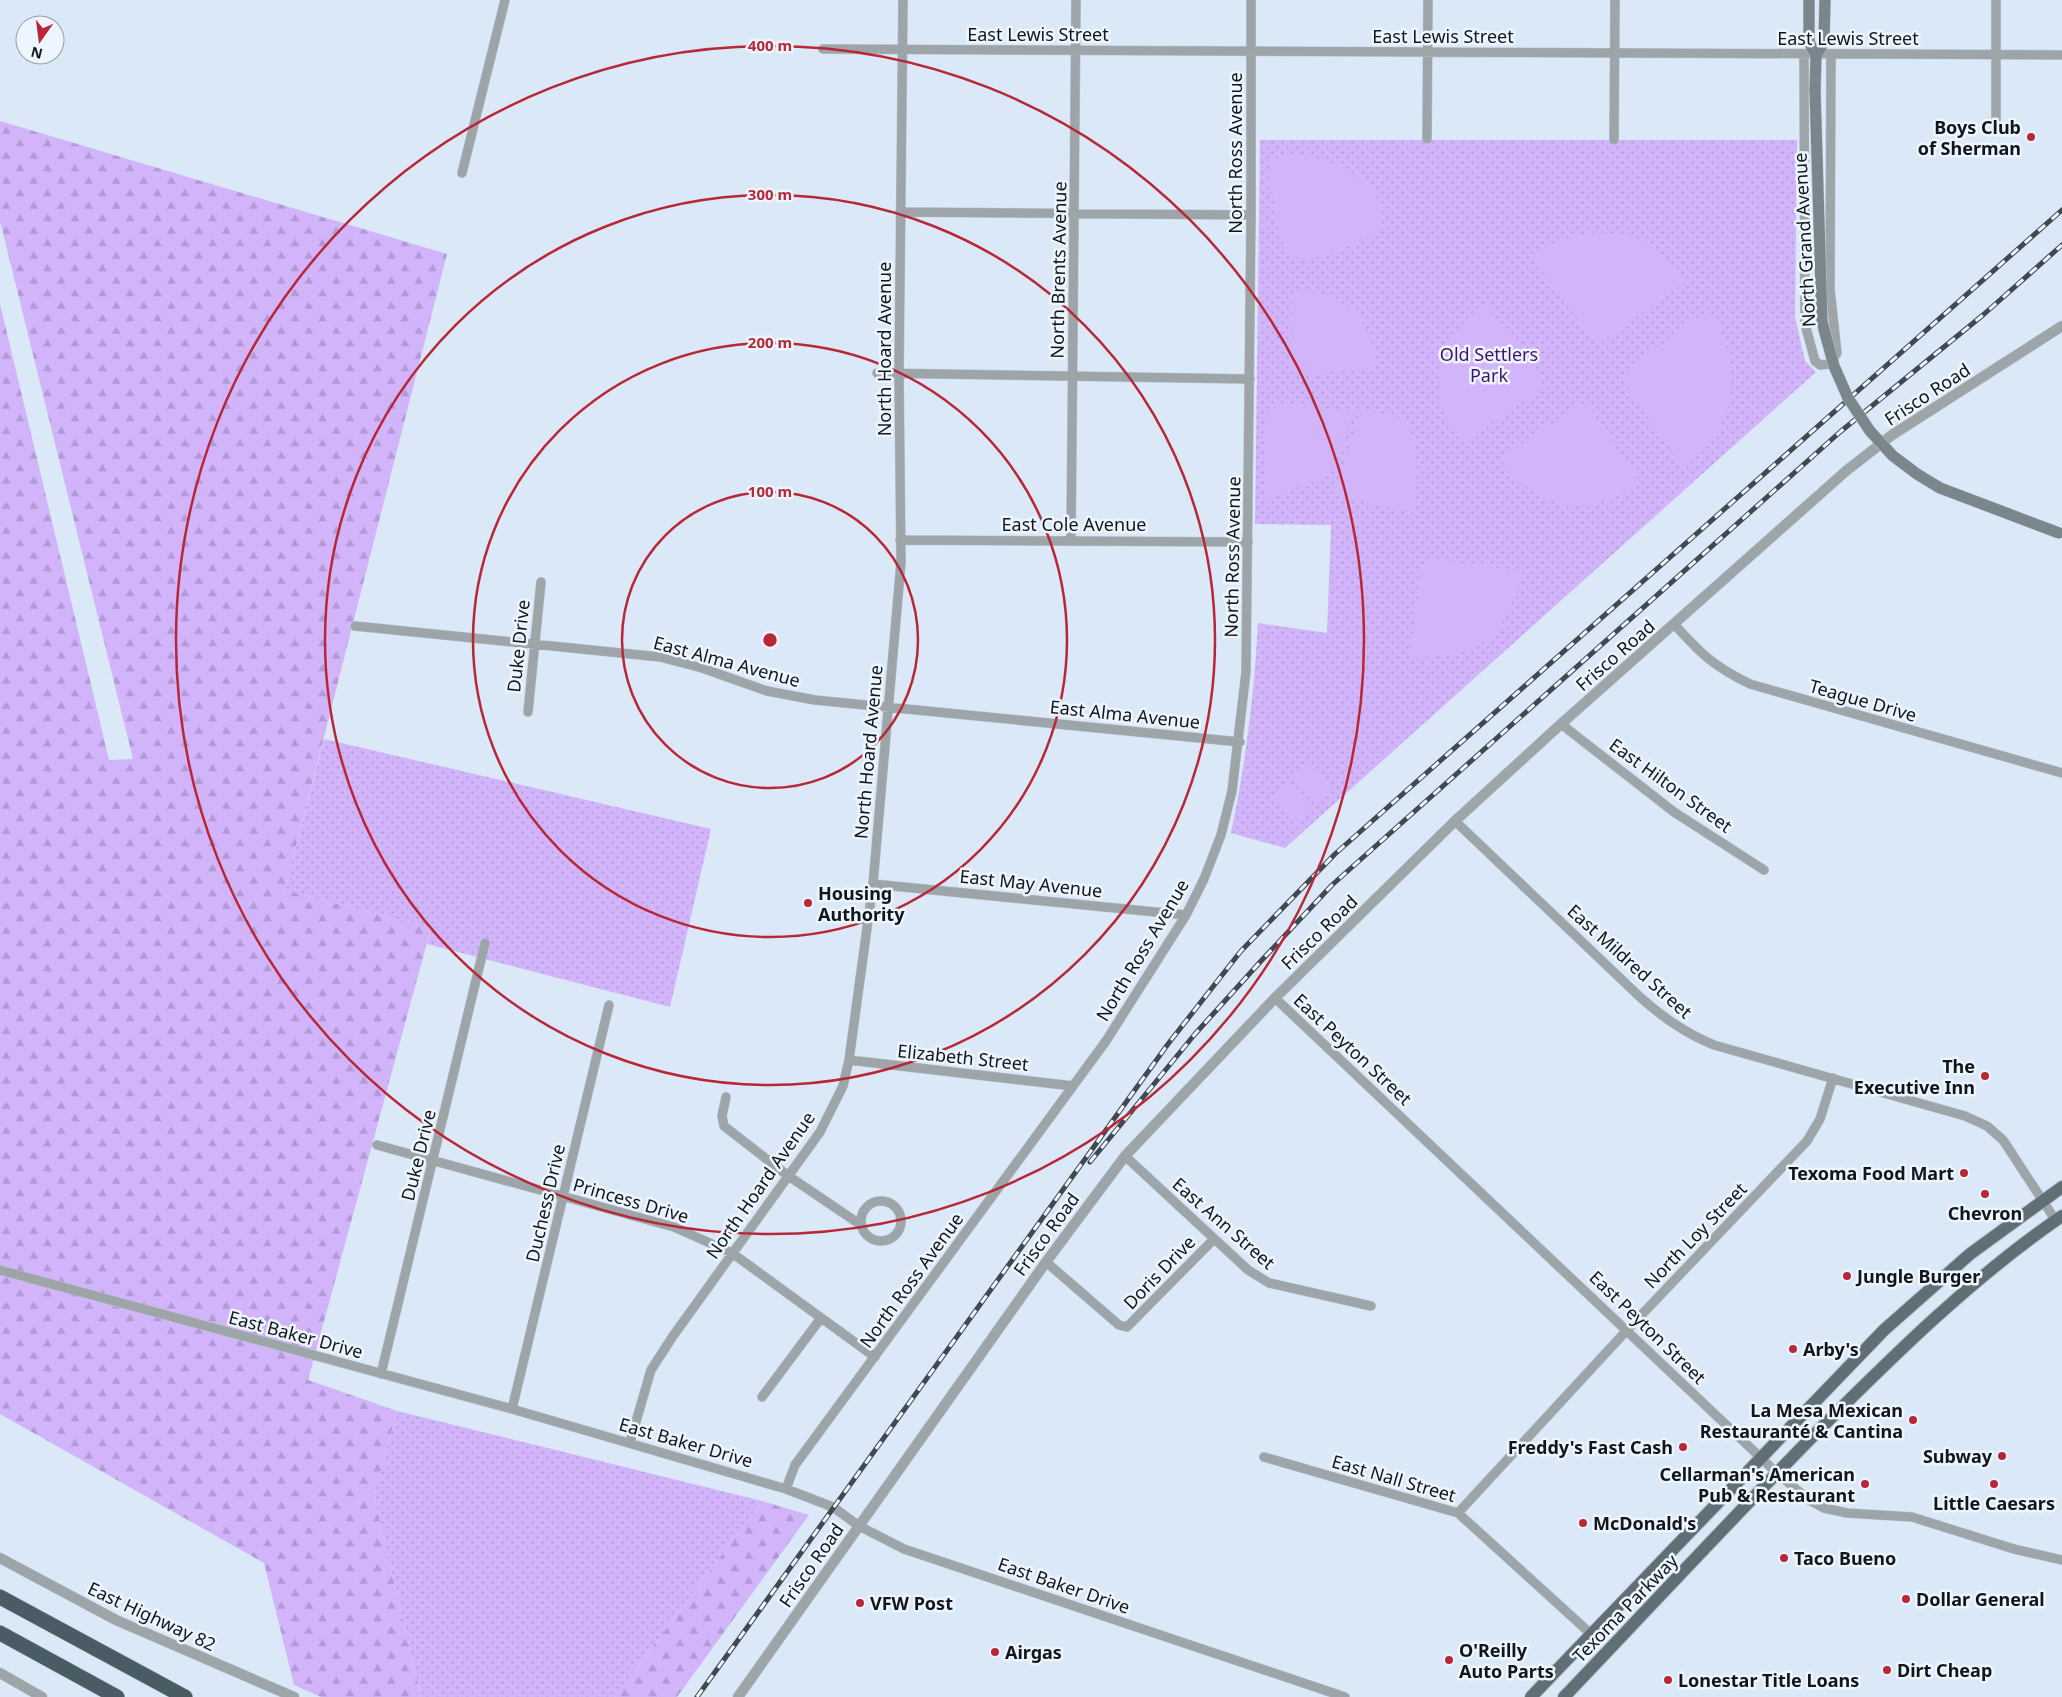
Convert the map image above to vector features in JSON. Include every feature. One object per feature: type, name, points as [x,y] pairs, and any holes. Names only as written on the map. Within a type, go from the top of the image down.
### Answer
[{"type":"highway","points":[[0,1596],[185,1697]]},
{"type":"highway","points":[[0,1633],[117,1697]]},
{"type":"main road","name":"North Grand Avenue","points":[[1810,0],[1809,42],[1816,55],[1822,322],[1834,366],[1848,398],[1870,431],[1893,456],[1917,474],[1940,488],[2060,534]]},
{"type":"main road","name":"North Grand Avenue","points":[[1816,55],[1824,42],[1825,0]]},
{"type":"main road","name":"Texoma Parkway","points":[[1531,1697],[1827,1386],[1905,1311],[1970,1254],[2062,1187]]},
{"type":"main road","name":"Texoma Parkway","points":[[1564,1697],[1777,1473],[1899,1349],[1982,1276],[2059,1218]]},
{"type":"street","points":[[462,173],[505,0]]},
{"type":"street","name":"North Hoard Avenue","points":[[630,1442],[651,1370],[787,1175],[820,1132],[843,1086],[849,1060],[873,884],[900,562],[899,374],[903,0]]},
{"type":"street","name":"North Brents Avenue","points":[[1071,540],[1076,214],[1076,0]]},
{"type":"street","name":"North Ross Avenue","points":[[786,1488],[795,1465],[1106,1041],[1186,915],[1204,879],[1221,835],[1232,791],[1240,742],[1246,672],[1252,215],[1251,0]]},
{"type":"street","points":[[1427,139],[1428,0]]},
{"type":"street","points":[[1614,140],[1615,0]]},
{"type":"street","points":[[1996,0],[1996,120]]},
{"type":"street","name":"East Lewis Street","points":[[824,49],[2062,55]]},
{"type":"street","points":[[1804,55],[1804,324],[1815,361],[1820,365],[1829,364],[1837,353],[1830,289],[1831,55]]},
{"type":"street","points":[[900,212],[1252,215]]},
{"type":"street","name":"Frisco Road","points":[[738,1697],[1046,1262],[1125,1156],[1275,998],[1455,821],[1561,724],[1846,471],[1892,435],[2062,326]]},
{"type":"street","points":[[877,373],[1250,379]]},
{"type":"street","name":"East Cole Avenue","points":[[900,540],[1248,542]]},
{"type":"street","name":"Duke Drive","points":[[528,712],[541,582]]},
{"type":"street","name":"Teague Drive","points":[[1674,624],[1705,658],[1724,671],[1750,684],[2062,773]]},
{"type":"street","name":"East Alma Avenue","points":[[355,626],[660,657],[702,668],[767,691],[815,700],[1240,742]]},
{"type":"street","name":"East Hilton Street","points":[[1561,724],[1674,812],[1764,870]]},
{"type":"street","name":"East Mildred Street","points":[[1455,821],[1670,1023],[1690,1035],[1714,1045],[1966,1116],[1987,1126],[2003,1140],[2043,1200],[2059,1218]]},
{"type":"street","name":"East May Avenue","points":[[873,884],[1186,915]]},
{"type":"street","name":"Duke Drive","points":[[381,1374],[485,943]]},
{"type":"street","name":"East Peyton Street","points":[[1275,998],[1628,1329],[1777,1473],[1809,1500],[1824,1508],[1847,1513],[1912,1517],[2014,1549],[2062,1560]]},
{"type":"street","name":"Duchess Drive","points":[[512,1409],[609,1005]]},
{"type":"street","name":"Elizabeth Street","points":[[849,1060],[1073,1086]]},
{"type":"street","name":"North Loy Street","points":[[1458,1513],[1628,1329],[1807,1141],[1820,1119],[1833,1078]]},
{"type":"street","points":[[726,1097],[722,1116],[724,1126],[787,1175],[861,1225],[867,1236],[878,1241],[885,1241],[896,1235],[899,1230],[901,1217],[894,1206],[880,1201],[874,1202],[863,1212],[861,1225]]},
{"type":"street","name":"Princess Drive","points":[[377,1145],[674,1227],[732,1254],[875,1357]]},
{"type":"street","name":"East Ann Street","points":[[1125,1156],[1248,1270],[1269,1283],[1371,1306]]},
{"type":"street","name":"Doris Drive","points":[[1046,1262],[1119,1325],[1127,1328],[1214,1239]]},
{"type":"street","name":"East Baker Drive","points":[[0,1270],[512,1409],[786,1488],[834,1507],[859,1526],[904,1549],[1345,1697]]},
{"type":"street","points":[[762,1397],[821,1318]]},
{"type":"street","name":"East Nall Street","points":[[1264,1457],[1458,1513],[1591,1634]]},
{"type":"street","name":"East Highway 82","points":[[0,1558],[116,1620],[294,1697]]},
{"type":"street","points":[[0,1673],[42,1697]]},
{"type":"green space","points":[[0,121],[447,254],[285,890],[431,928],[308,1380],[397,1411],[374,1496],[421,1697],[321,1697],[294,1685],[264,1563],[0,1414],[0,304],[109,760],[133,759],[0,221]]},
{"type":"green space","name":"Old Settlers Park","points":[[1260,140],[1797,140],[1795,317],[1805,361],[1816,372],[1285,848],[1231,833],[1249,728],[1258,623],[1327,633],[1331,525],[1255,524]]},
{"type":"green space","points":[[1302,155],[1313,157],[1348,170],[1367,185],[1375,194],[1382,208],[1381,232],[1335,252],[1303,261],[1286,251],[1276,221],[1268,160],[1283,156]]},
{"type":"green space","points":[[1597,232],[1625,236],[1648,244],[1667,259],[1686,281],[1601,343],[1595,342],[1531,257],[1562,240]]},
{"type":"green space","points":[[1293,290],[1326,295],[1352,310],[1362,321],[1369,334],[1374,349],[1376,367],[1305,375],[1293,371],[1291,361]]},
{"type":"green space","points":[[1485,303],[1542,379],[1541,389],[1463,443],[1448,420],[1442,406],[1439,375],[1447,347],[1454,335],[1463,323]]},
{"type":"green space","points":[[1708,310],[1718,325],[1730,358],[1731,392],[1728,408],[1721,425],[1701,451],[1682,466],[1623,382],[1624,372]]},
{"type":"green space","points":[[1279,403],[1354,411],[1337,460],[1324,478],[1265,499],[1267,416],[1271,409]]},
{"type":"green space","points":[[1579,405],[1589,407],[1640,482],[1621,495],[1602,502],[1583,505],[1564,504],[1547,499],[1530,489],[1514,476],[1500,459]]},
{"type":"green space","points":[[1360,411],[1395,416],[1404,422],[1410,432],[1414,445],[1417,474],[1415,513],[1346,498],[1336,490]]},
{"type":"green space","points":[[1429,559],[1523,571],[1506,616],[1497,630],[1486,641],[1455,653],[1409,659],[1423,564]]},
{"type":"green space","points":[[324,739],[711,829],[670,1007],[427,944],[431,928],[285,890]]},
{"type":"green space","points":[[1306,761],[1333,790],[1316,806],[1289,777]]},
{"type":"green space","points":[[1287,782],[1312,808],[1295,824],[1270,797]]},
{"type":"green space","points":[[397,1411],[762,1501],[615,1697],[421,1697],[374,1496]]},
{"type":"green space","points":[[762,1501],[809,1515],[677,1697],[615,1697]]},
{"type":"railway","points":[[697,1697],[1168,1044],[1241,951],[1335,854],[2062,210]]},
{"type":"railway","points":[[1090,1162],[1195,1034],[1332,885],[1840,432],[1983,315],[2062,245]]},
{"type":"place","name":"Boys Club of Sherman","points":[[2031,137]]},
{"type":"place","name":"Housing Authority","points":[[808,903]]},
{"type":"place","name":"The Executive Inn","points":[[1985,1076]]},
{"type":"place","name":"Texoma Food Mart","points":[[1964,1173]]},
{"type":"place","name":"Chevron","points":[[1985,1194]]},
{"type":"place","name":"Jungle Burger","points":[[1847,1276]]},
{"type":"place","name":"Arby's","points":[[1793,1349]]},
{"type":"place","name":"La Mesa Mexican Restauranté & Cantina","points":[[1913,1420]]},
{"type":"place","name":"Freddy's Fast Cash","points":[[1683,1447]]},
{"type":"place","name":"Subway","points":[[2002,1456]]},
{"type":"place","name":"Cellarman's American Pub & Restaurant","points":[[1865,1484]]},
{"type":"place","name":"Little Caesars","points":[[1994,1484]]},
{"type":"place","name":"McDonald's","points":[[1583,1523]]},
{"type":"place","name":"Taco Bueno","points":[[1784,1558]]},
{"type":"place","name":"Dollar General","points":[[1906,1599]]},
{"type":"place","name":"VFW Post","points":[[860,1603]]},
{"type":"place","name":"Airgas","points":[[995,1652]]},
{"type":"place","name":"O'Reilly Auto Parts","points":[[1449,1660]]},
{"type":"place","name":"Dirt Cheap","points":[[1887,1670]]},
{"type":"place","name":"Lonestar Title Loans","points":[[1668,1680]]}]
